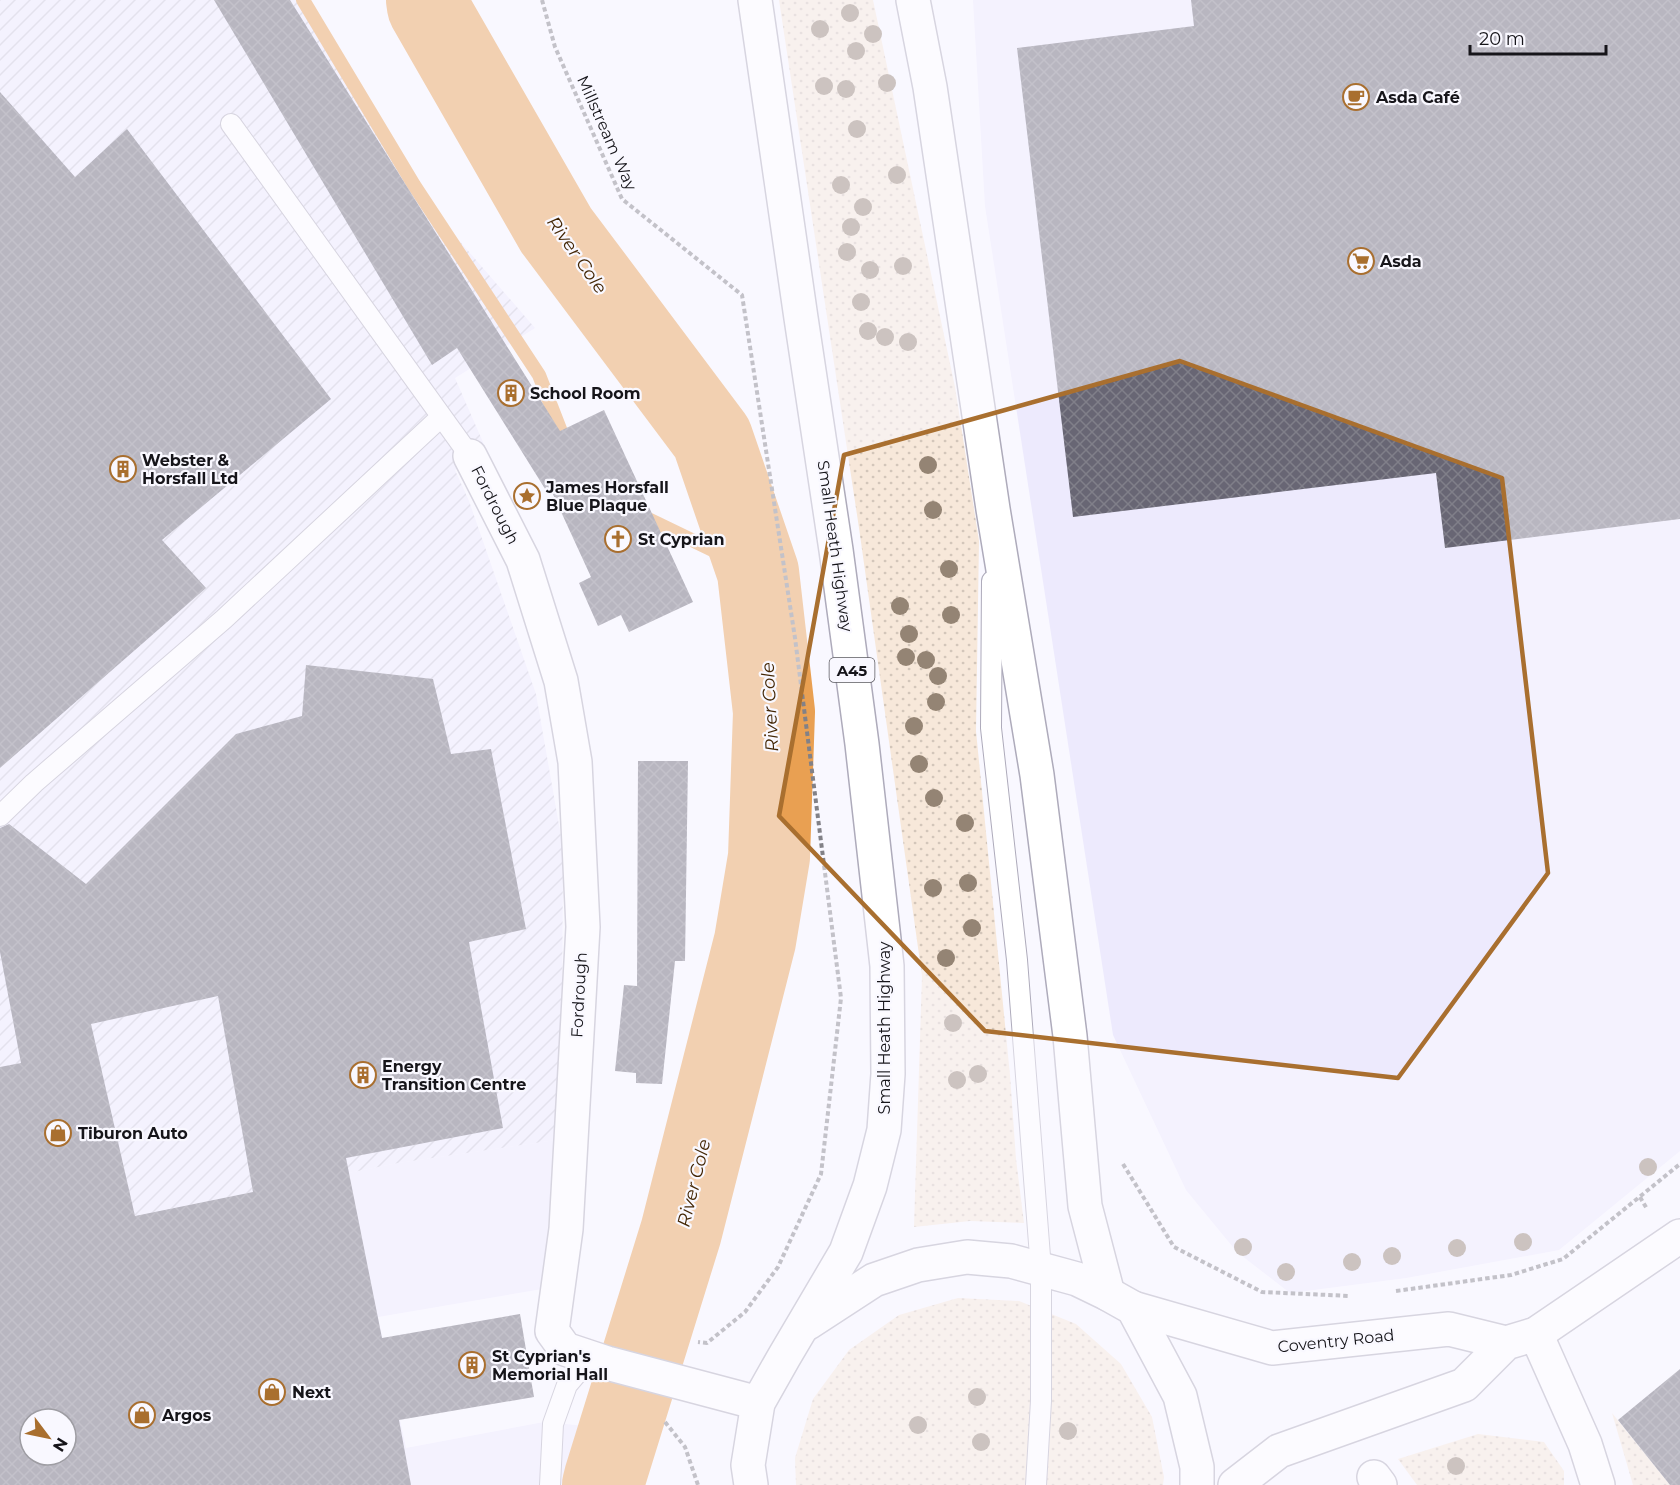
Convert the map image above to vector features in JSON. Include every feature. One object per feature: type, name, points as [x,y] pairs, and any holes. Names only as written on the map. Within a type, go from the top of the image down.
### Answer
[{"type":"main road","name":"Small Heath Highway","points":[[755,0],[836,550],[862,744],[887,966],[888,1074],[884,1130],[870,1186],[846,1252],[758,1403]]},
{"type":"main road","points":[[913,0],[930,87],[993,509],[1037,775],[1070,1035],[1085,1206],[1121,1301],[1180,1396],[1197,1467],[1197,1485]]},
{"type":"main road","name":"Fordrough","points":[[470,456],[523,560],[561,681],[575,762],[583,927],[566,1229],[552,1331],[565,1349],[758,1403]]},
{"type":"main road","points":[[1235,1485],[1280,1451],[1464,1385],[1521,1339],[1680,1236]]},
{"type":"main road","name":"Coventry Road","points":[[802,1328],[874,1280],[918,1265],[967,1257],[1011,1261],[1077,1279],[1121,1301],[1272,1348],[1449,1329],[1521,1339]]},
{"type":"main road","points":[[1521,1339],[1586,1444],[1598,1485]]},
{"type":"main road","points":[[751,1485],[748,1465],[758,1403]]},
{"type":"lane","points":[[231,124],[470,456]]},
{"type":"lane","points":[[0,816],[34,783],[224,619],[441,417]]},
{"type":"lane","points":[[993,509],[991,728],[1017,960],[1041,1269],[1041,1401],[1036,1485]]},
{"type":"lane","points":[[550,1485],[553,1424],[567,1385],[599,1360]]},
{"type":"path","name":"Millstream Way","points":[[542,0],[555,47],[622,199],[742,295],[795,638],[841,998],[821,1174],[778,1267],[746,1312],[707,1342],[689,1342]]},
{"type":"path","points":[[1119,1158],[1174,1247],[1262,1292],[1354,1296]]},
{"type":"path","points":[[1388,1292],[1511,1275],[1563,1258],[1680,1164]]},
{"type":"path","points":[[660,1415],[685,1447],[698,1485]]},
{"type":"highlighted area","points":[[1180,361],[1502,478],[1548,873],[1398,1078],[985,1031],[779,816],[844,455]]},
{"type":"shaded area","points":[[0,0],[301,0],[411,185],[535,328],[455,378],[486,449],[455,470],[469,501],[536,694],[563,848],[562,1020],[556,1140],[398,1163],[0,1243]]},
{"type":"shaded area","points":[[779,0],[873,0],[955,387],[979,541],[976,731],[1024,1223],[970,1221],[914,1227],[922,976],[859,528]]},
{"type":"shaded area","points":[[973,0],[1680,0],[1680,1151],[1559,1250],[1406,1278],[1290,1293],[1237,1252],[1186,1190],[1113,1035],[985,206]]},
{"type":"shaded area","points":[[556,1140],[542,1289],[378,1317],[406,1448],[544,1422],[596,1427],[586,1485],[0,1485],[0,1243],[398,1163]]},
{"type":"shaded area","points":[[958,1298],[1019,1301],[1076,1324],[1121,1364],[1152,1417],[1164,1477],[1163,1485],[796,1485],[795,1458],[813,1399],[849,1350],[899,1315]]},
{"type":"shaded area","points":[[1612,1413],[1670,1485],[1633,1485]]},
{"type":"shaded area","points":[[1478,1434],[1544,1442],[1564,1471],[1564,1485],[1417,1485],[1398,1459]]},
{"type":"building","points":[[214,0],[290,0],[560,431],[604,410],[693,602],[629,632],[621,615],[598,626],[579,583],[591,577],[551,490],[547,492],[457,348],[432,365]]},
{"type":"building","name":"Asda","points":[[1191,0],[1680,0],[1680,519],[1445,548],[1436,473],[1073,517],[1017,48],[1194,26]]},
{"type":"building","name":"Webster & Horsfall Ltd","points":[[0,92],[75,177],[127,129],[331,399],[162,540],[206,588],[0,768]]},
{"type":"building","points":[[306,665],[433,679],[451,754],[491,749],[526,929],[469,942],[503,1128],[346,1158],[382,1338],[520,1314],[534,1397],[399,1420],[411,1485],[0,1485],[0,1067],[21,1063],[0,952],[0,828],[9,824],[86,884],[236,734],[302,716]],"holes":[[[218,996],[253,1192],[135,1216],[91,1024]]]},
{"type":"building","points":[[638,761],[688,761],[685,961],[675,961],[662,1084],[636,1083],[636,1073],[615,1071],[624,985],[637,986]]},
{"type":"building","points":[[1680,1369],[1680,1485],[1670,1485],[1618,1420]]},
{"type":"waterway","points":[[303,0],[414,185],[539,375],[567,447]]},
{"type":"waterway","name":"River Cole","points":[[427,0],[428,7],[556,230],[712,438],[758,572],[774,712],[769,857],[755,941],[681,1232],[603,1485]]},
{"type":"waterway","points":[[642,516],[758,572]]},
{"type":"place","name":"Asda Café","points":[[1356,97]]},
{"type":"place","name":"Asda","points":[[1361,261]]},
{"type":"place","name":"School Room","points":[[511,393]]},
{"type":"place","name":"Webster & Horsfall Ltd","points":[[123,469]]},
{"type":"place","name":"James Horsfall Blue Plaque","points":[[527,496]]},
{"type":"place","name":"St Cyprian","points":[[618,539]]},
{"type":"place","name":"Energy Transition Centre","points":[[363,1075]]},
{"type":"place","name":"Tiburon Auto","points":[[58,1133]]},
{"type":"place","name":"St Cyprian's Memorial Hall","points":[[472,1365]]},
{"type":"place","name":"Next","points":[[272,1392]]},
{"type":"place","name":"Argos","points":[[142,1415]]}]
